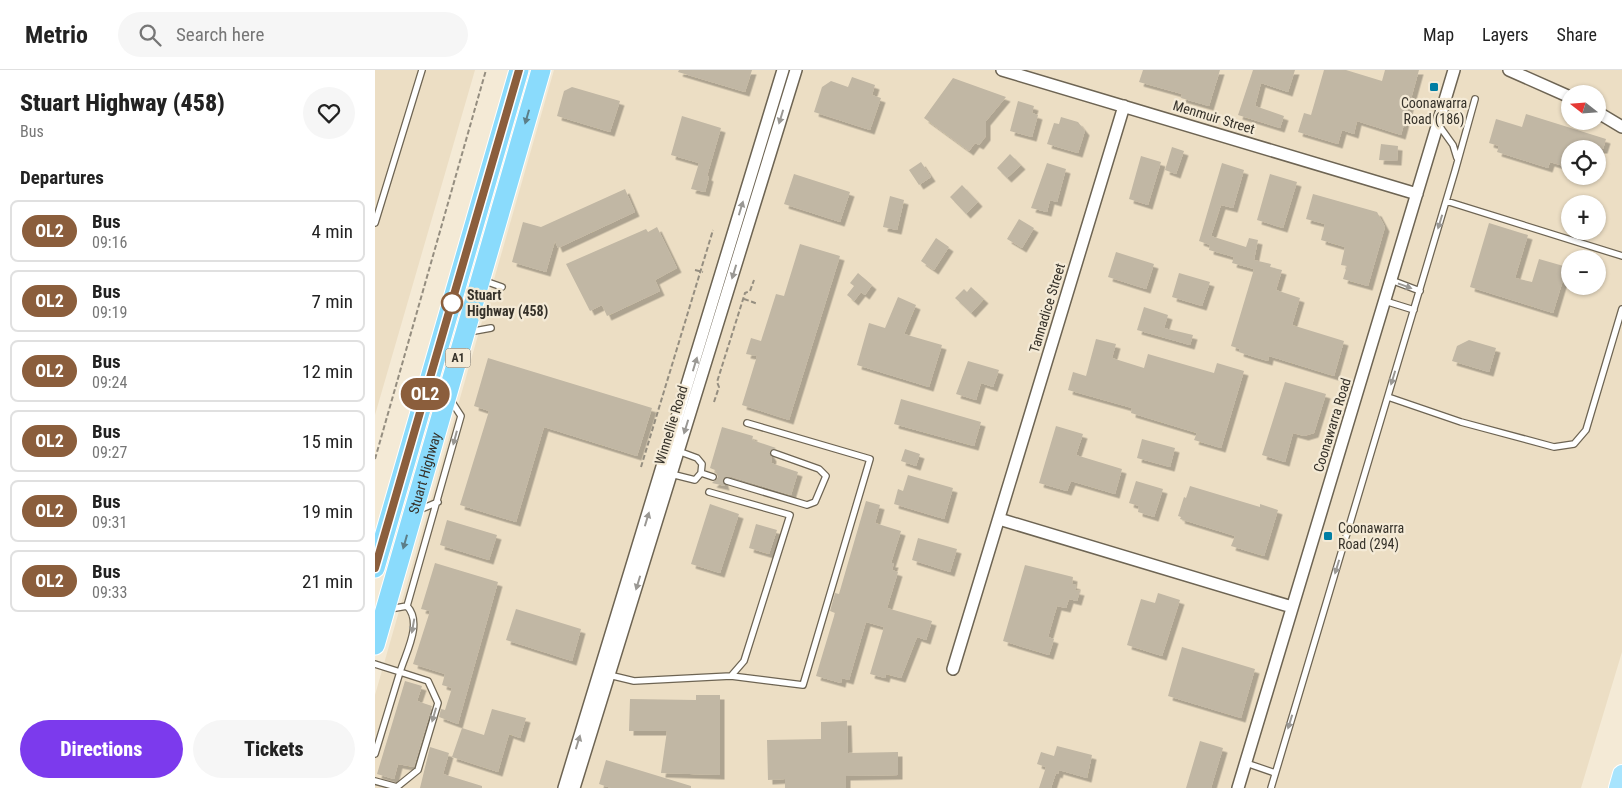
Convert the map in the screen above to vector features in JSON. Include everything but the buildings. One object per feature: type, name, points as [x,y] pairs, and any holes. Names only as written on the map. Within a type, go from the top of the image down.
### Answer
[{"type":"highway","name":"Stuart Highway","points":[[375,568],[519,70]]},
{"type":"highway","name":"Stuart Highway","points":[[375,645],[541,70]]},
{"type":"highway","points":[[471,238],[491,244]]},
{"type":"main road","points":[[1618,788],[1622,774]]},
{"type":"street","name":"Winnellie Road","points":[[564,788],[783,70]]},
{"type":"street","name":"Winnellie Road","points":[[574,788],[795,70]]},
{"type":"street","name":"Menmuir Street","points":[[1002,70],[1417,194]]},
{"type":"street","name":"Coonawarra Road","points":[[1238,788],[1454,70]]},
{"type":"street","points":[[1509,70],[1561,93]]},
{"type":"street","name":"Tannadice Street","points":[[953,669],[1123,106]]},
{"type":"street","points":[[1606,117],[1622,127]]},
{"type":"street","points":[[999,519],[1292,607]]},
{"type":"lane","points":[[375,223],[378,201],[422,70]]},
{"type":"lane","points":[[1271,788],[1475,99]]},
{"type":"lane","points":[[1437,124],[1453,146],[1457,158]]},
{"type":"lane","points":[[1446,201],[1622,256]]},
{"type":"lane","points":[[481,280],[503,287]]},
{"type":"lane","points":[[1391,280],[1419,291]]},
{"type":"lane","points":[[1385,301],[1414,310]]},
{"type":"lane","points":[[1387,398],[1461,422],[1554,447],[1574,444],[1586,430],[1622,308]]},
{"type":"lane","points":[[465,332],[491,328]]},
{"type":"lane","points":[[407,606],[461,416],[447,394]]},
{"type":"lane","points":[[609,676],[634,681],[731,676],[803,684],[870,459],[747,422]]},
{"type":"lane","points":[[671,474],[695,480],[701,473],[701,464],[697,458],[678,451]]},
{"type":"lane","points":[[727,481],[807,505],[815,502],[826,476],[819,469],[774,453]]},
{"type":"lane","points":[[701,473],[713,477]]},
{"type":"lane","points":[[709,492],[790,514],[744,661],[731,676]]},
{"type":"lane","points":[[413,512],[438,502]]},
{"type":"lane","points":[[385,609],[407,606]]},
{"type":"lane","points":[[375,754],[415,622],[414,613],[407,606]]},
{"type":"lane","points":[[375,664],[429,681],[438,703],[418,770],[397,787],[375,781]]},
{"type":"lane","points":[[1246,763],[1275,773]]},
{"type":"path","points":[[375,459],[486,70]]},
{"type":"path","points":[[641,467],[693,302],[713,230]]},
{"type":"path","points":[[695,270],[702,272]]},
{"type":"path","points":[[714,402],[719,386],[717,382],[743,299],[745,293],[750,291],[754,280]]},
{"type":"path","points":[[743,299],[758,304]]},
{"type":"shaded area","points":[[375,70],[475,70],[375,415]]},
{"type":"shaded area","points":[[554,70],[1622,70],[1622,652],[1581,788],[375,788],[375,695]]},
{"type":"bus line","name":"OL2","points":[[375,568],[519,70]]},
{"type":"place","name":"Coonawarra Road (186)","points":[[1434,87]]},
{"type":"place","name":"Stuart Highway (458)","points":[[452,303]]},
{"type":"place","name":"Coonawarra Road (294)","points":[[1328,536]]}]
